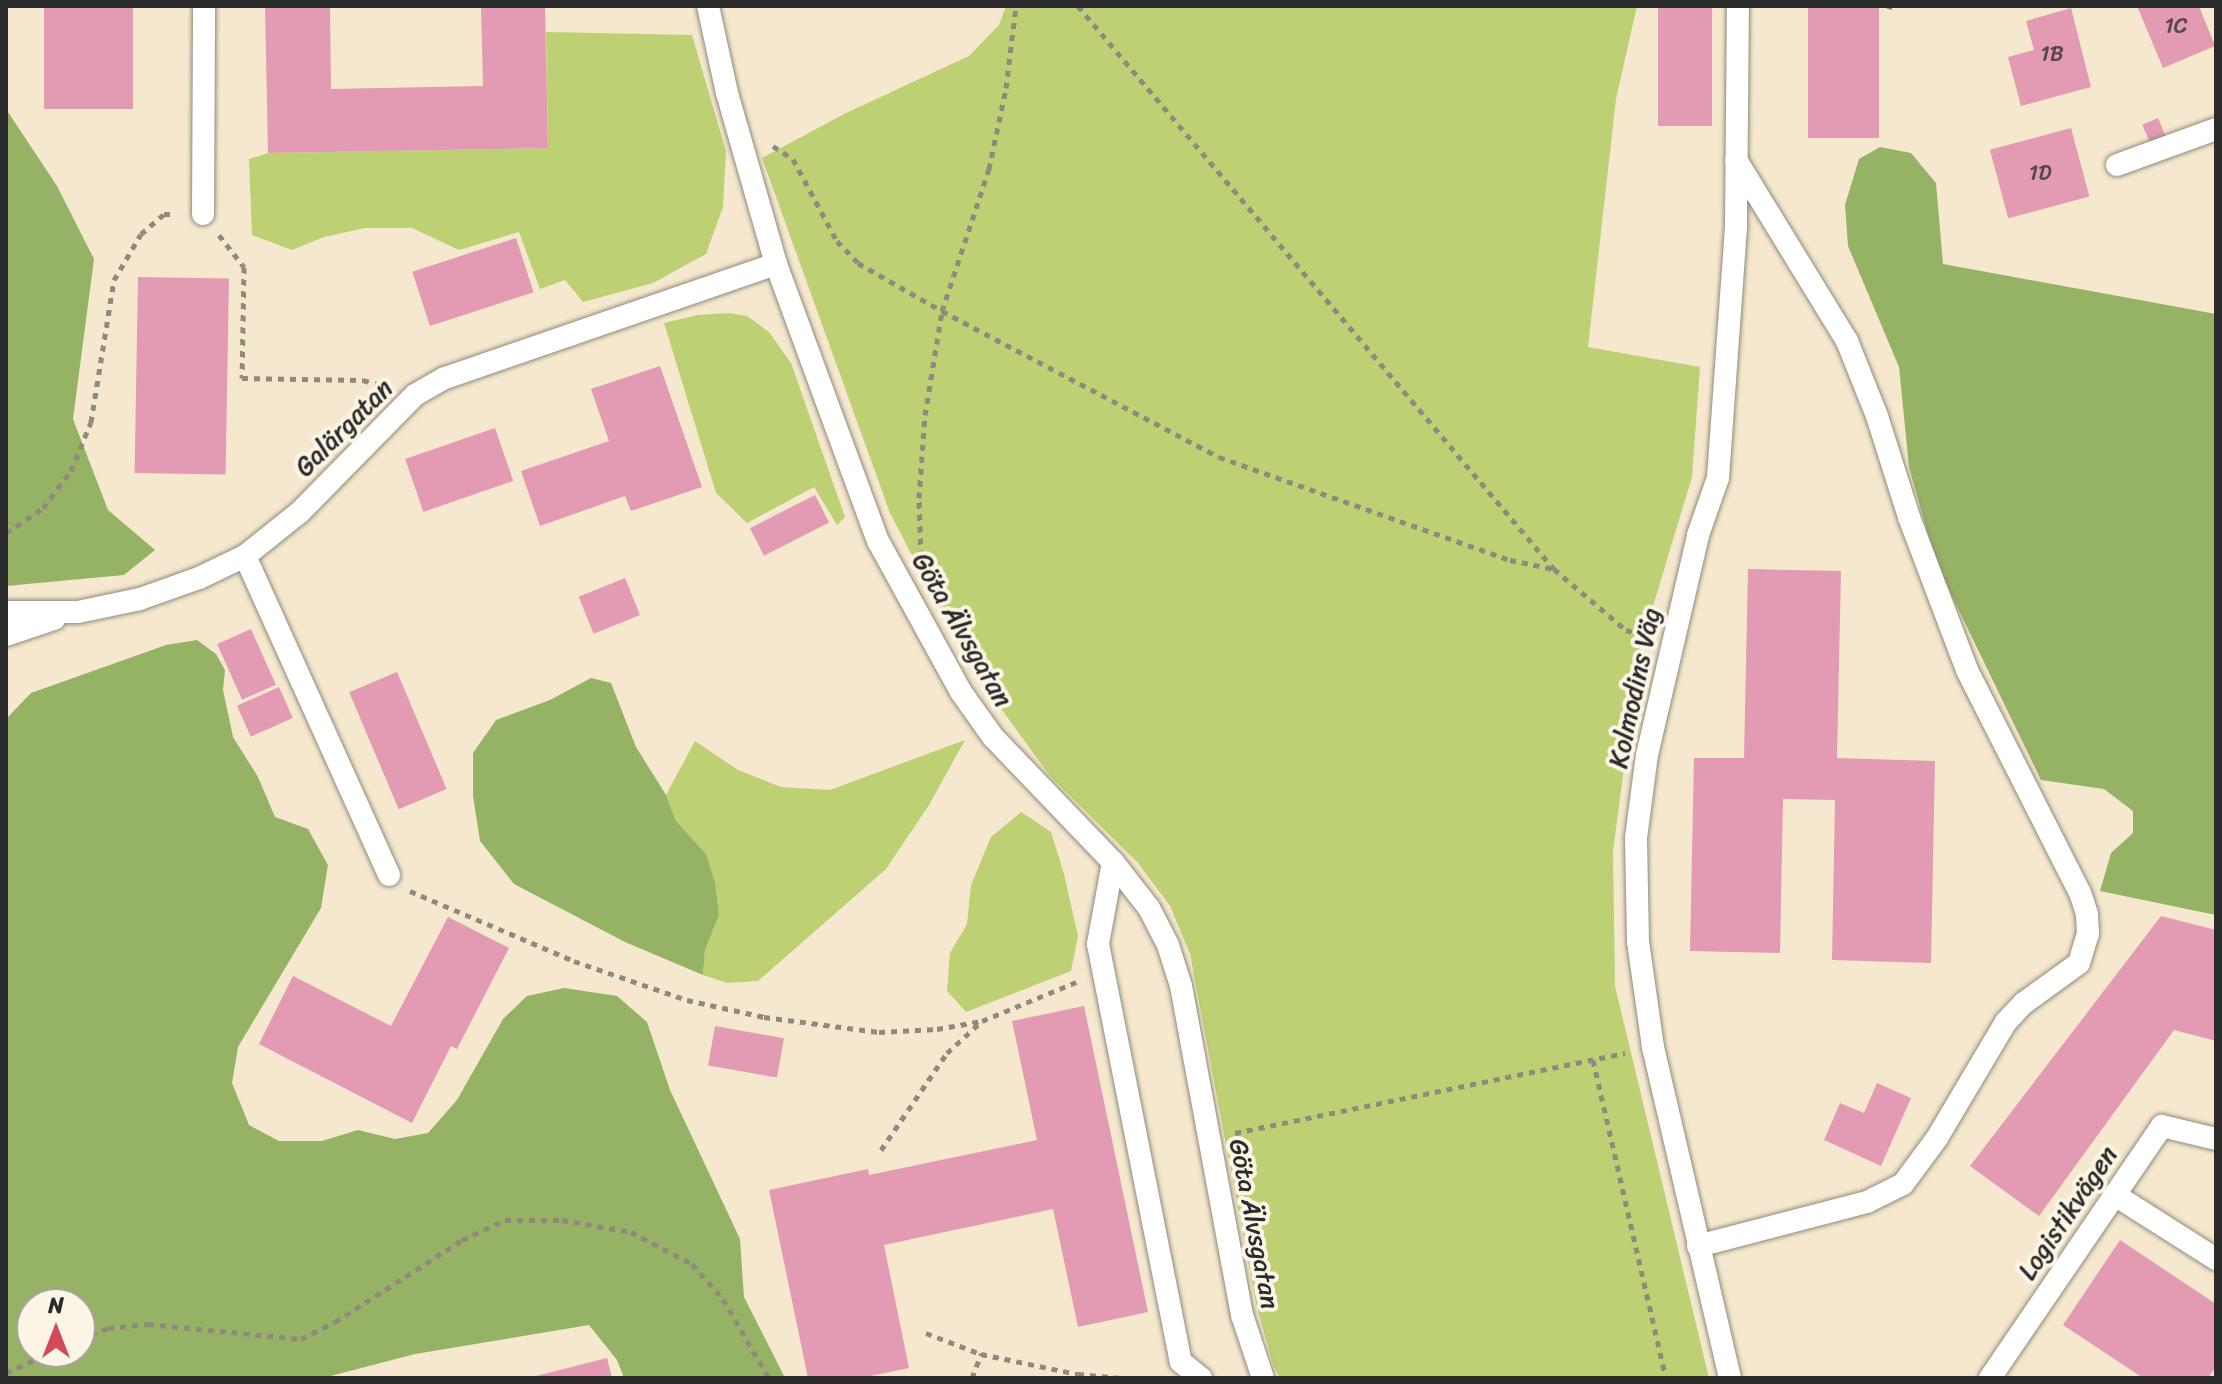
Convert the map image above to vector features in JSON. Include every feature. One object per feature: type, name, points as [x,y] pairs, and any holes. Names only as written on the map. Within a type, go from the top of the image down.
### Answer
[{"type":"lane","points":[[203,214],[204,6]]},
{"type":"lane","name":"Göta Älvsgatan","points":[[708,6],[739,134],[776,264],[878,541],[961,692],[1026,775],[1113,862],[1149,908],[1168,945],[1181,986],[1242,1315],[1263,1378]]},
{"type":"lane","name":"Kolmodins Väg","points":[[1730,1378],[1653,1047],[1638,942],[1636,838],[1647,755],[1672,645],[1698,535],[1718,478],[1735,239],[1738,6]]},
{"type":"lane","points":[[2117,165],[2216,129]]},
{"type":"lane","points":[[1698,1246],[1867,1202],[1903,1184],[1937,1138],[2006,1022],[2024,1003],[2079,963],[2088,934],[2087,914],[2080,893],[1967,670],[1909,517],[1877,416],[1847,341],[1735,159]]},
{"type":"lane","name":"Galärgatan","points":[[6,612],[78,612],[140,599],[199,578],[245,556],[300,512],[415,395],[445,378],[776,264]]},
{"type":"lane","points":[[245,556],[389,875]]},
{"type":"lane","points":[[6,635],[78,612]]},
{"type":"lane","points":[[1113,862],[1098,944],[1181,1362],[1201,1378]]},
{"type":"lane","name":"Logistikvägen","points":[[1990,1378],[2162,1126],[2216,1139]]},
{"type":"lane","points":[[2115,1195],[2216,1259]]},
{"type":"path","points":[[921,559],[919,498],[925,415],[942,311],[989,169],[1006,88],[1016,6]]},
{"type":"path","points":[[1078,6],[1554,569],[1626,630],[1672,645]]},
{"type":"path","points":[[739,134],[766,141],[793,159],[837,241],[858,263],[942,311],[1219,457],[1510,560],[1554,569]]},
{"type":"path","points":[[6,533],[43,508],[71,471],[91,422],[114,280],[141,234],[164,214],[203,214],[244,267],[242,378],[363,380],[415,395]]},
{"type":"path","points":[[389,875],[402,887],[574,961],[687,1000],[764,1017],[879,1032],[937,1029],[982,1021],[1078,981],[1092,961],[1098,944]]},
{"type":"path","points":[[881,1150],[947,1053],[982,1021]]},
{"type":"path","points":[[1208,1138],[1653,1047]]},
{"type":"path","points":[[1593,1060],[1666,1378]]},
{"type":"path","points":[[96,1333],[108,1328],[148,1324],[301,1339],[335,1322],[462,1240],[505,1220],[562,1220],[631,1232],[692,1264],[723,1299],[769,1378]]},
{"type":"path","points":[[926,1333],[981,1354],[1078,1374],[1121,1378]]},
{"type":"path","points":[[972,1378],[981,1354]]},
{"type":"green space","points":[[1006,6],[1637,6],[1616,99],[1588,347],[1700,367],[1692,477],[1640,649],[1613,851],[1615,986],[1709,1378],[1280,1378],[1274,1367],[1257,1308],[1190,954],[1170,906],[1138,863],[1050,776],[968,663],[890,513],[762,158],[846,113],[969,56],[999,25]]},
{"type":"green space","points":[[546,32],[692,35],[726,151],[723,207],[706,254],[653,283],[583,302],[565,280],[540,289],[519,232],[459,250],[412,228],[365,228],[324,237],[292,250],[252,235],[249,159],[268,153],[548,148]]},
{"type":"green space","points":[[6,109],[57,186],[94,259],[73,419],[108,510],[155,550],[124,575],[6,586]]},
{"type":"green space","points":[[1880,147],[1911,153],[1936,183],[1943,264],[2216,314],[2216,915],[2100,891],[2111,853],[2133,833],[2133,811],[2104,789],[2041,780],[1936,563],[1909,467],[1899,367],[1848,246],[1845,205],[1859,159]]},
{"type":"green space","points":[[728,313],[747,316],[769,332],[791,363],[845,517],[837,525],[814,487],[747,523],[716,493],[664,323],[698,315]]},
{"type":"green space","points":[[197,640],[216,654],[225,670],[223,690],[233,737],[258,777],[275,817],[308,829],[328,865],[321,908],[238,1047],[232,1083],[249,1125],[279,1141],[322,1141],[358,1130],[395,1139],[428,1133],[457,1100],[503,1019],[527,996],[564,988],[617,996],[647,1022],[670,1090],[740,1239],[744,1297],[785,1378],[624,1378],[617,1360],[589,1325],[415,1354],[323,1378],[6,1378],[6,719],[31,693],[166,645]]},
{"type":"green space","points":[[591,678],[611,683],[636,747],[666,795],[676,821],[706,854],[715,883],[719,915],[705,950],[703,975],[625,942],[514,884],[480,841],[473,796],[473,753],[496,720],[550,700]]},
{"type":"green space","points":[[965,740],[929,805],[886,869],[758,981],[727,983],[703,975],[705,950],[719,915],[706,854],[676,821],[666,795],[695,741],[738,770],[781,787],[830,790]]},
{"type":"green space","points":[[1021,812],[1051,832],[1078,936],[1071,971],[966,1012],[947,991],[950,953],[967,924],[971,885],[991,837]]},
{"type":"building","points":[[44,6],[133,6],[133,109],[44,109]]},
{"type":"building","points":[[265,6],[330,6],[331,89],[483,86],[481,6],[545,6],[548,148],[268,153]]},
{"type":"building","points":[[1658,6],[1712,6],[1712,126],[1658,126]]},
{"type":"building","points":[[1808,6],[1879,6],[1879,138],[1808,138]]},
{"type":"building","points":[[2137,6],[2199,6],[2215,46],[2163,68]]},
{"type":"building","points":[[2071,8],[2091,87],[2021,106],[2008,57],[2034,50],[2026,21]]},
{"type":"building","points":[[2158,118],[2167,139],[2151,146],[2142,125]]},
{"type":"building","points":[[2071,128],[2089,197],[2008,218],[1990,150]]},
{"type":"building","points":[[516,238],[534,292],[430,326],[412,272]]},
{"type":"building","points":[[138,277],[229,279],[226,475],[135,473]]},
{"type":"building","points":[[660,366],[702,487],[631,511],[625,496],[540,526],[521,471],[609,441],[591,389]]},
{"type":"building","points":[[495,428],[513,481],[423,512],[405,459]]},
{"type":"building","points":[[815,495],[829,523],[764,556],[750,528]]},
{"type":"building","points":[[1748,569],[1841,571],[1837,758],[1935,761],[1931,963],[1832,960],[1835,800],[1783,799],[1780,953],[1690,951],[1694,758],[1744,758]]},
{"type":"building","points":[[625,578],[640,615],[594,634],[579,597]]},
{"type":"building","points":[[251,629],[276,685],[242,700],[217,644]]},
{"type":"building","points":[[397,672],[447,789],[399,809],[349,692]]},
{"type":"building","points":[[279,687],[293,718],[251,737],[237,706]]},
{"type":"building","points":[[2161,916],[2216,930],[2216,1041],[2174,1030],[2039,1216],[1970,1166]]},
{"type":"building","points":[[448,917],[509,948],[457,1049],[451,1046],[412,1123],[259,1044],[293,976],[391,1026]]},
{"type":"building","points":[[1084,1006],[1148,1312],[1078,1327],[1053,1209],[884,1245],[909,1368],[861,1378],[808,1378],[769,1190],[868,1169],[869,1175],[1037,1140],[1012,1021]]},
{"type":"building","points":[[715,1026],[784,1038],[777,1078],[708,1065]]},
{"type":"building","points":[[1877,1083],[1911,1098],[1881,1166],[1824,1140],[1840,1103],[1864,1113]]},
{"type":"building","points":[[2120,1240],[2216,1304],[2216,1367],[2208,1378],[2143,1378],[2063,1325]]},
{"type":"building","points":[[607,1358],[612,1378],[536,1376]]}]
